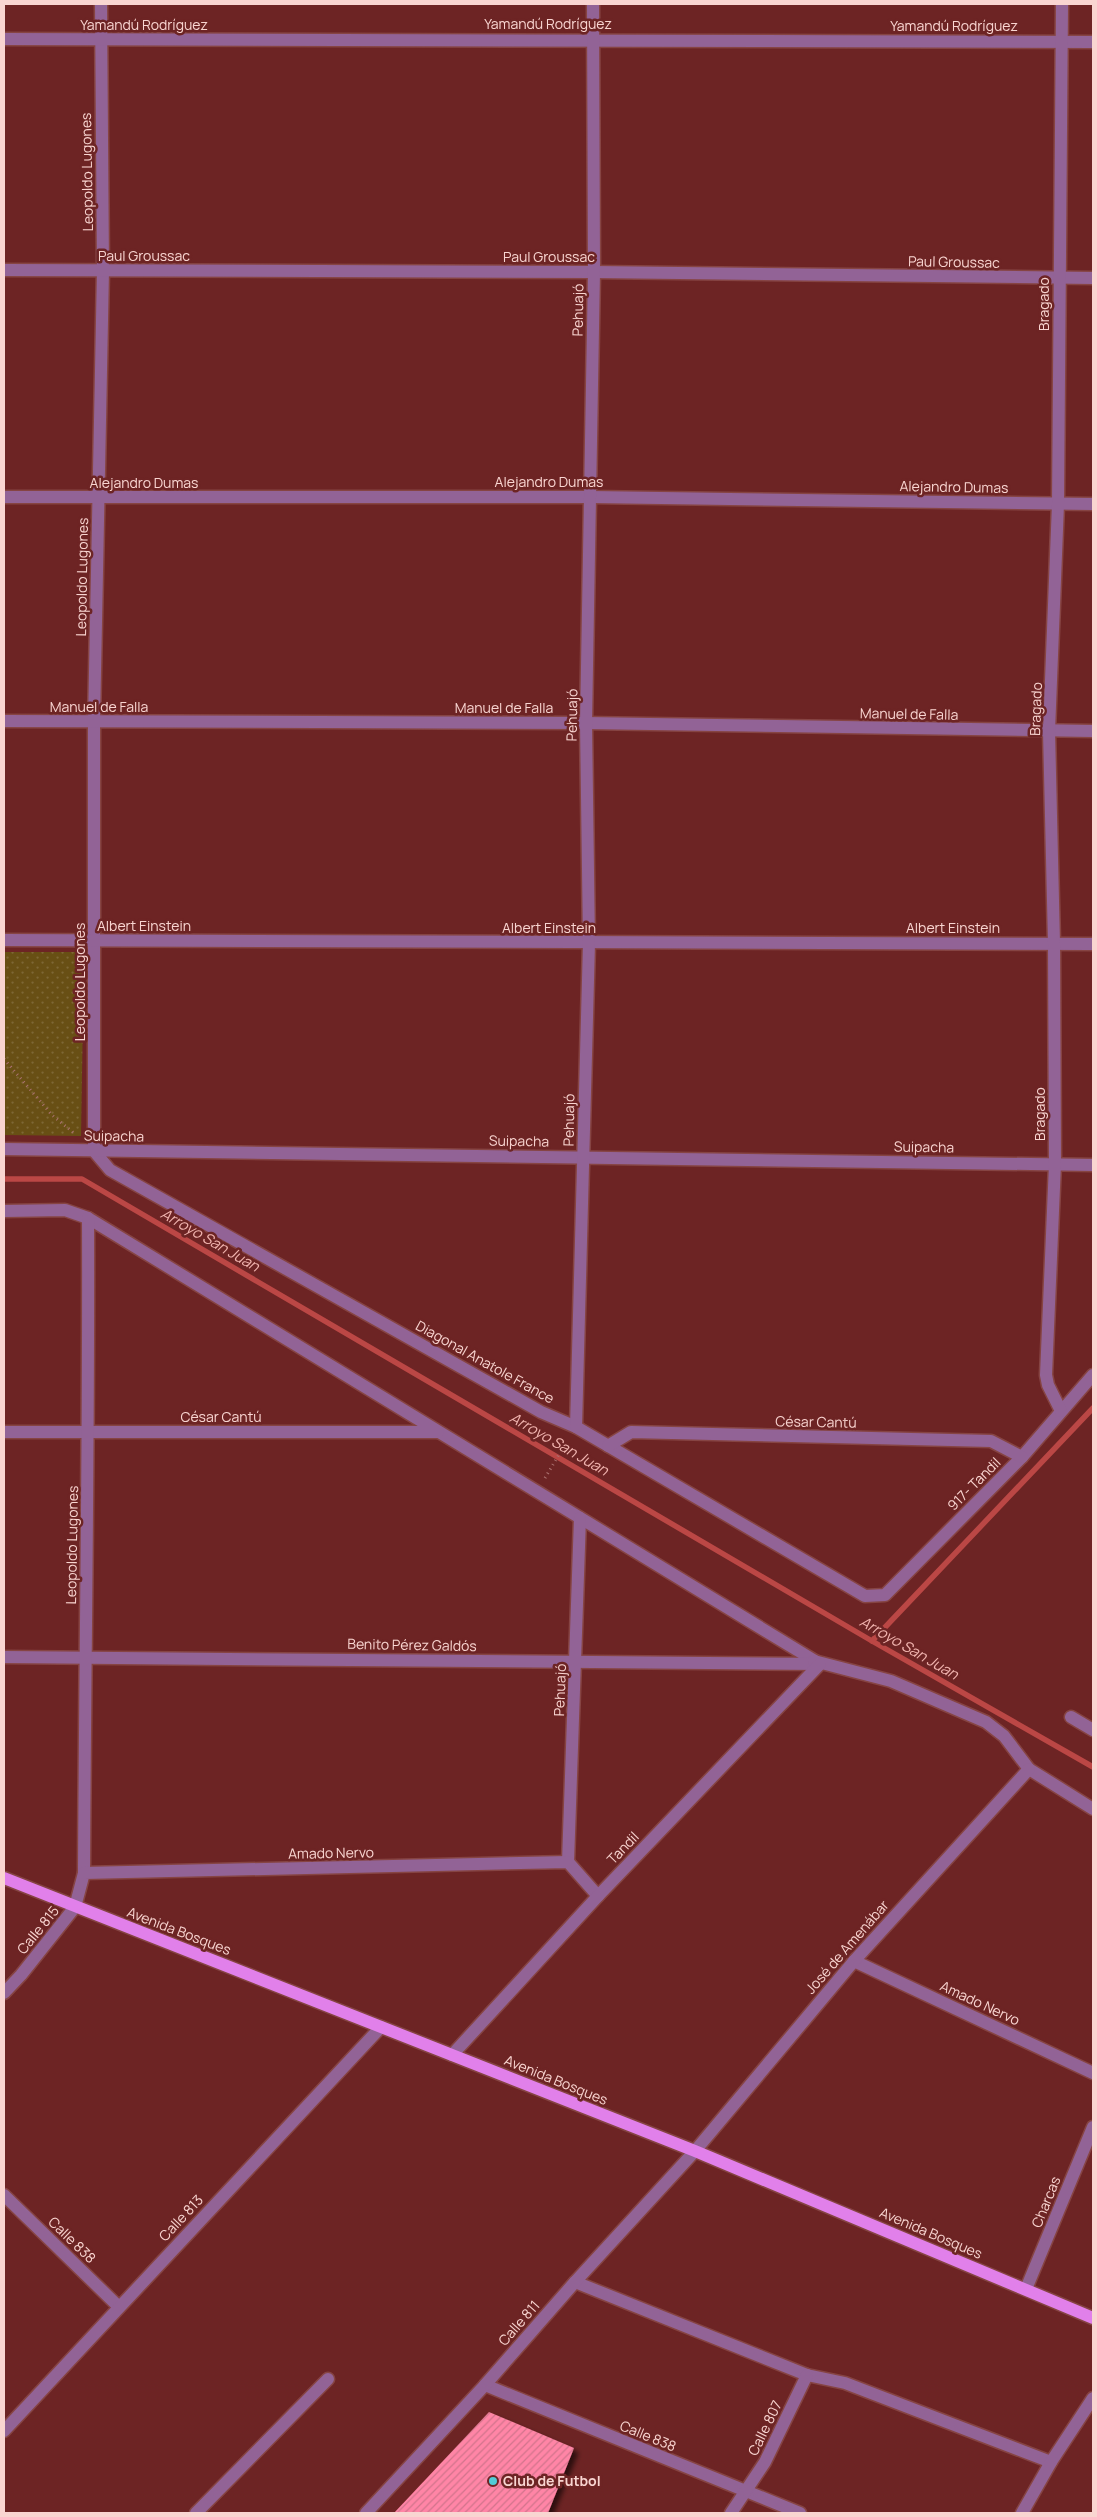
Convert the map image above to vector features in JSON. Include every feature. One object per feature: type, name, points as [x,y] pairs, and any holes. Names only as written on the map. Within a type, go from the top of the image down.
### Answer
[{"type":"main road","name":"Avenida Bosques","points":[[4,1878],[695,2151],[1093,2318]]},
{"type":"street","name":"Leopoldo Lugones","points":[[94,1151],[96,940],[94,722],[103,270],[101,4]]},
{"type":"street","name":"Pehuajó","points":[[576,1427],[589,944],[586,723],[594,272],[593,4]]},
{"type":"street","name":"Bragado","points":[[1062,4],[1058,504],[1049,731],[1054,943],[1055,1164],[1046,1375],[1048,1385],[1062,1411]]},
{"type":"street","name":"Yamandú Rodríguez","points":[[4,39],[593,39],[1093,42]]},
{"type":"street","name":"Paul Groussac","points":[[4,270],[594,272],[1093,278]]},
{"type":"street","name":"Alejandro Dumas","points":[[4,497],[591,497],[1093,504]]},
{"type":"street","name":"Manuel de Falla","points":[[4,721],[586,723],[1093,731]]},
{"type":"street","name":"Albert Einstein","points":[[4,940],[589,944],[1093,944]]},
{"type":"street","name":"Suipacha","points":[[4,1149],[1093,1164]]},
{"type":"street","name":"Diagonal Anatole France","points":[[94,1151],[110,1170],[541,1412],[576,1427],[865,1596]]},
{"type":"street","points":[[4,1211],[64,1210],[88,1218],[817,1662]]},
{"type":"street","name":"Leopoldo Lugones","points":[[84,1873],[89,1432],[88,1218]]},
{"type":"street","name":"917- Tandil","points":[[865,1596],[885,1594],[1022,1457],[1093,1375]]},
{"type":"street","name":"César Cantú","points":[[4,1432],[438,1432]]},
{"type":"street","name":"César Cantú","points":[[608,1446],[631,1432],[991,1440],[1022,1457]]},
{"type":"street","name":"Pehuajó","points":[[568,1862],[580,1518]]},
{"type":"street","name":"Benito Pérez Galdós","points":[[4,1657],[817,1662],[891,1682],[986,1722],[1004,1736],[1028,1769],[1093,1808]]},
{"type":"street","name":"Tandil","points":[[452,2055],[817,1662]]},
{"type":"street","points":[[1071,1717],[1093,1730]]},
{"type":"street","name":"José de Amenábar","points":[[695,2151],[854,1960],[1028,1769]]},
{"type":"street","points":[[568,1862],[598,1896]]},
{"type":"street","name":"Amado Nervo","points":[[84,1873],[568,1862]]},
{"type":"street","points":[[75,1907],[84,1873]]},
{"type":"street","name":"Calle 815","points":[[4,1993],[21,1975],[75,1907]]},
{"type":"street","name":"Amado Nervo","points":[[854,1960],[1093,2073]]},
{"type":"street","name":"Calle 813","points":[[4,2431],[381,2027]]},
{"type":"street","name":"Charcas","points":[[1026,2289],[1093,2127]]},
{"type":"street","name":"Calle 811","points":[[366,2513],[485,2385],[575,2282],[695,2151]]},
{"type":"street","name":"Calle 838","points":[[4,2195],[119,2307]]},
{"type":"street","points":[[575,2282],[807,2374],[845,2383],[1051,2462]]},
{"type":"street","name":"Calle 807","points":[[731,2513],[766,2462],[807,2374]]},
{"type":"street","points":[[196,2513],[328,2379]]},
{"type":"street","name":"Calle 838","points":[[485,2385],[746,2493],[800,2513]]},
{"type":"street","points":[[1022,2513],[1051,2462],[1093,2398]]},
{"type":"path","points":[[4,1059],[52,1115],[94,1151]]},
{"type":"path","points":[[553,1464],[566,1442]]},
{"type":"shaded area","points":[[4,952],[84,952],[81,1136],[4,1135]]},
{"type":"building","name":"Club de Futbol","points":[[489,2412],[574,2448],[548,2513],[394,2513]]},
{"type":"waterway","name":"Arroyo San Juan","points":[[4,1179],[82,1179],[872,1641],[1093,1767]]},
{"type":"waterway","points":[[872,1641],[1093,1408]]},
{"type":"place","name":"Club de Futbol","points":[[493,2481]]}]
